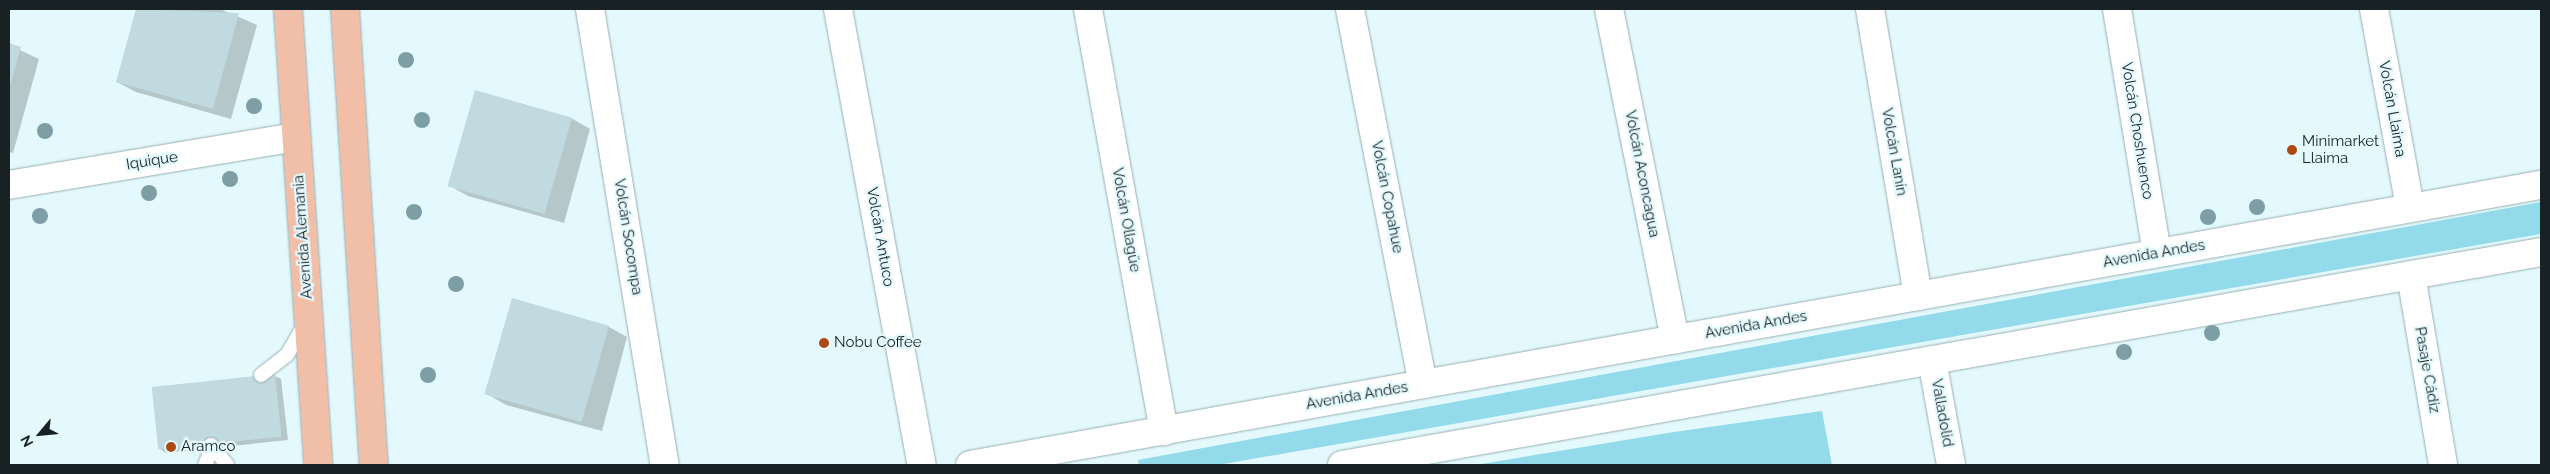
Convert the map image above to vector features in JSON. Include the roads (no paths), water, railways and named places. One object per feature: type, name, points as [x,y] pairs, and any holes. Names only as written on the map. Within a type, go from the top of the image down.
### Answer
[{"type":"main road","name":"Avenida Alemania","points":[[288,9],[318,465]]},
{"type":"main road","points":[[345,9],[374,465]]},
{"type":"street","name":"Volcán Socompa","points":[[590,9],[665,465]]},
{"type":"street","name":"Volcán Antuco","points":[[838,9],[922,465]]},
{"type":"street","name":"Volcán Ollagüe","points":[[1088,9],[1164,431]]},
{"type":"street","name":"Volcán Copahue","points":[[1350,9],[1423,384]]},
{"type":"street","name":"Volcán Aconcagua","points":[[1609,9],[1675,340]]},
{"type":"street","name":"Volcán Lanín","points":[[1870,9],[1918,296]]},
{"type":"street","name":"Volcán Choshuenco","points":[[2117,9],[2157,253]]},
{"type":"street","name":"Volcán Llaima","points":[[2374,9],[2410,208]]},
{"type":"street","name":"Iquique","points":[[9,185],[296,137]]},
{"type":"street","name":"Avenida Andes","points":[[970,465],[2541,185]]},
{"type":"street","points":[[1342,465],[2541,252]]},
{"type":"street","name":"Pasaje Cádiz","points":[[2411,275],[2443,465]]},
{"type":"street","name":"Valladolid","points":[[1932,360],[1951,465]]},
{"type":"lane","points":[[261,376],[287,355],[308,316]]},
{"type":"lane","points":[[205,465],[212,446],[227,465]]},
{"type":"place","name":"Minimarket Llaima","points":[[2292,150]]},
{"type":"place","name":"Nobu Coffee","points":[[824,343]]},
{"type":"place","name":"Aramco","points":[[171,447]]}]
